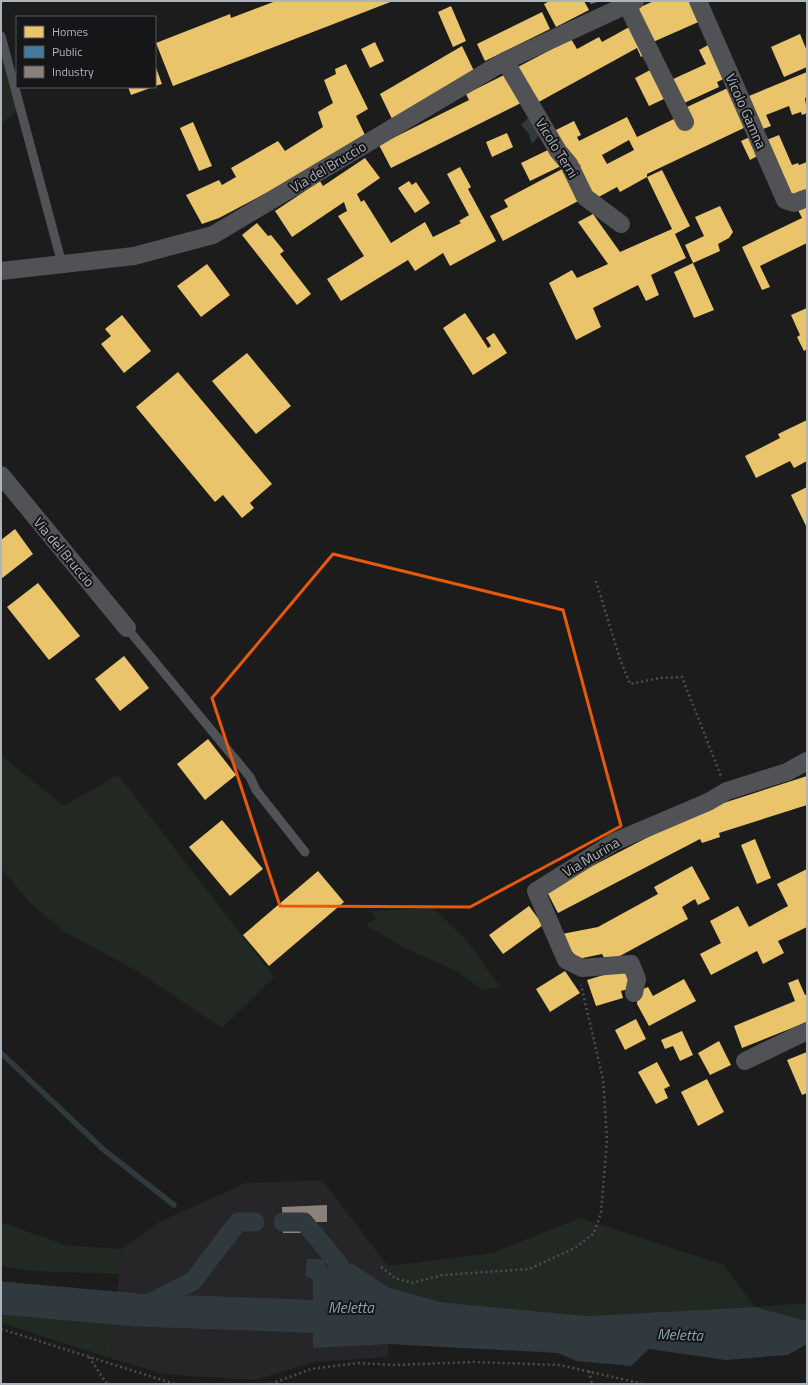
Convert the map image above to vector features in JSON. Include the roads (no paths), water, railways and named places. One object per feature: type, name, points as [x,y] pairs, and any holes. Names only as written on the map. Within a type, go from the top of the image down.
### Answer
[{"type":"street","name":"Vicolo Gamna","points":[[698,1],[785,200],[794,203],[807,198]]},
{"type":"street","name":"Via del Bruccio","points":[[1,271],[134,256],[213,235],[505,61],[631,3]]},
{"type":"street","points":[[631,3],[685,122]]},
{"type":"street","name":"Vicolo Terni","points":[[505,61],[558,151],[569,164],[585,197],[621,224]]},
{"type":"street","name":"Via del Bruccio","points":[[1,476],[127,628]]},
{"type":"street","name":"Via Murina","points":[[634,993],[637,979],[631,964],[582,968],[566,960],[536,891],[614,842],[708,802],[726,791],[787,772],[807,761]]},
{"type":"street","points":[[745,1061],[807,1031]]},
{"type":"lane","points":[[1,36],[62,264]]},
{"type":"lane","points":[[127,628],[250,777],[256,790],[305,852]]},
{"type":"water","points":[[529,117],[540,134],[532,144],[529,134],[521,125]]},
{"type":"water","name":"Meletta","points":[[307,1259],[324,1259],[326,1267],[353,1264],[388,1287],[440,1302],[587,1316],[755,1307],[807,1321],[807,1344],[788,1355],[726,1360],[649,1349],[631,1366],[577,1361],[558,1353],[388,1344],[313,1348],[313,1279],[305,1276]]},
{"type":"waterway","points":[[1,1053],[104,1150],[174,1205]]},
{"type":"waterway","points":[[137,1310],[193,1281],[238,1222],[255,1222]]},
{"type":"waterway","points":[[283,1222],[304,1222],[338,1263],[351,1287]]},
{"type":"waterway","name":"Meletta","points":[[1,1298],[137,1310],[358,1318]]}]
